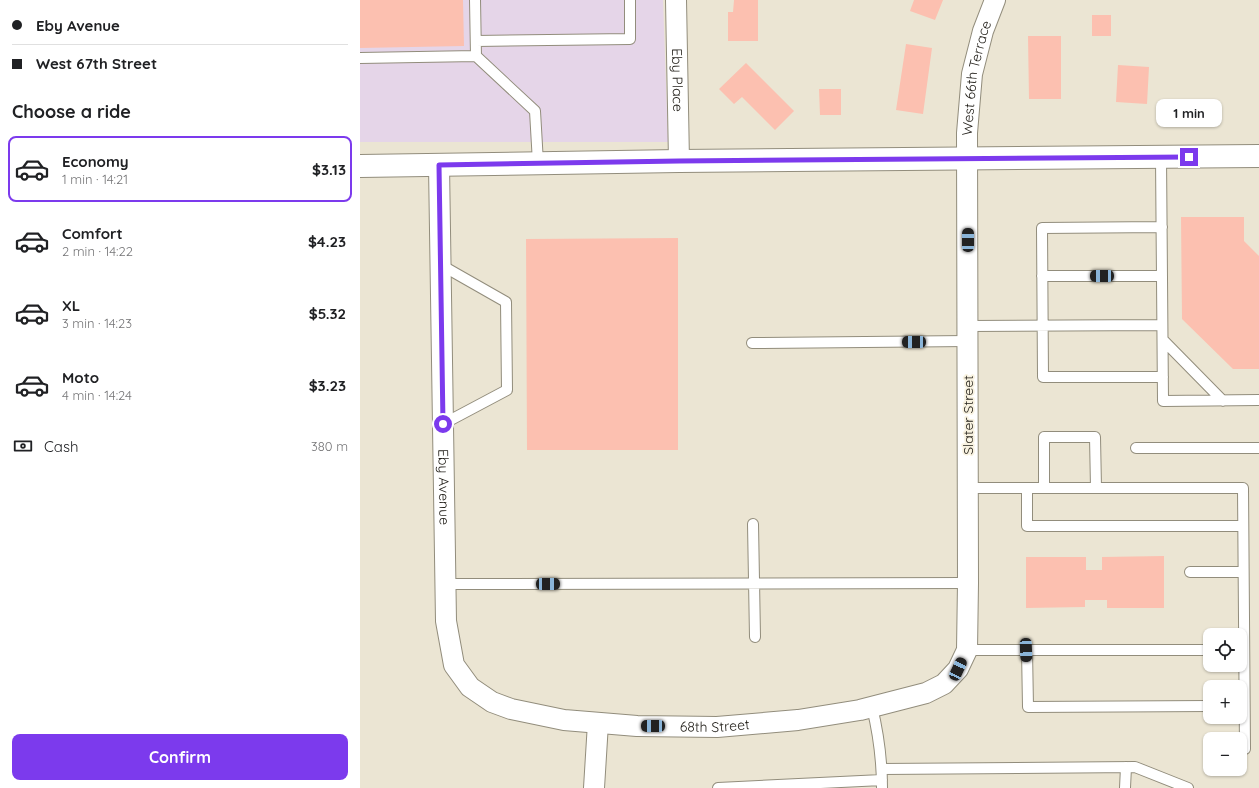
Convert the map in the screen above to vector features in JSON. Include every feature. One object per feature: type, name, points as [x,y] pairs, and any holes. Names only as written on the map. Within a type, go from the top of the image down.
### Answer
[{"type":"street","name":"Eby Place","points":[[676,0],[679,161]]},
{"type":"street","name":"West 66th Terrace","points":[[968,159],[967,133],[972,74],[983,31],[995,0]]},
{"type":"street","points":[[360,166],[679,161],[1259,156]]},
{"type":"street","name":"Slater Street","points":[[958,669],[967,650],[968,159]]},
{"type":"street","name":"Eby Avenue","points":[[439,165],[446,620],[454,665]]},
{"type":"street","name":"68th Street","points":[[454,665],[470,687],[492,702],[511,709],[564,720],[598,723],[638,726],[717,727],[798,720],[872,707],[926,693],[944,684],[958,669]]},
{"type":"street","points":[[594,788],[598,723]]},
{"type":"lane","points":[[475,0],[476,56]]},
{"type":"lane","points":[[476,41],[630,39],[630,0]]},
{"type":"lane","points":[[360,58],[476,56],[535,111],[538,163]]},
{"type":"lane","points":[[1161,157],[1163,401],[1259,400]]},
{"type":"lane","points":[[1162,227],[1042,228],[1042,276],[1043,377],[1163,377]]},
{"type":"lane","points":[[441,265],[506,302],[507,390],[443,424]]},
{"type":"lane","points":[[1042,276],[1162,276]]},
{"type":"lane","points":[[752,343],[968,334],[1043,326],[1162,325]]},
{"type":"lane","points":[[1163,340],[1223,400]]},
{"type":"lane","points":[[1044,488],[1044,437],[1095,437],[1096,488]]},
{"type":"lane","points":[[1136,448],[1259,448]]},
{"type":"lane","points":[[968,488],[1242,488],[1242,628]]},
{"type":"lane","points":[[1026,488],[1027,526],[1243,526]]},
{"type":"lane","points":[[753,524],[755,636]]},
{"type":"lane","points":[[1190,572],[1243,572]]},
{"type":"lane","points":[[445,584],[968,583]]},
{"type":"lane","points":[[967,650],[1203,650]]},
{"type":"lane","points":[[1026,650],[1028,707],[1203,706]]},
{"type":"lane","points":[[718,788],[882,784],[879,736],[872,707]]},
{"type":"lane","points":[[1125,788],[1126,767]]},
{"type":"lane","points":[[882,769],[1135,767],[1188,788]]},
{"type":"shaded area","points":[[360,0],[663,0],[668,142],[360,142]]},
{"type":"building","points":[[360,0],[463,0],[464,46],[360,48]]},
{"type":"building","points":[[734,0],[758,0],[758,41],[728,41],[728,12],[733,12]]},
{"type":"building","points":[[914,0],[943,0],[935,20],[910,11]]},
{"type":"building","points":[[1092,15],[1111,15],[1111,36],[1092,36]]},
{"type":"building","points":[[1028,36],[1061,36],[1061,99],[1029,99]]},
{"type":"building","points":[[906,44],[932,48],[923,114],[896,110]]},
{"type":"building","points":[[746,63],[794,111],[775,130],[742,97],[734,104],[719,89]]},
{"type":"building","points":[[1118,65],[1149,67],[1147,104],[1116,102]]},
{"type":"building","points":[[819,89],[841,89],[841,115],[820,115]]},
{"type":"building","points":[[1181,217],[1244,217],[1244,241],[1259,256],[1259,369],[1233,369],[1182,319]]},
{"type":"building","points":[[678,238],[678,450],[527,450],[526,239]]},
{"type":"building","points":[[1164,556],[1164,608],[1107,608],[1107,600],[1085,600],[1085,607],[1026,608],[1026,557],[1086,557],[1086,570],[1102,570],[1102,557]]},
{"type":"route","points":[[443,424],[439,165],[679,161],[1189,157]]}]
